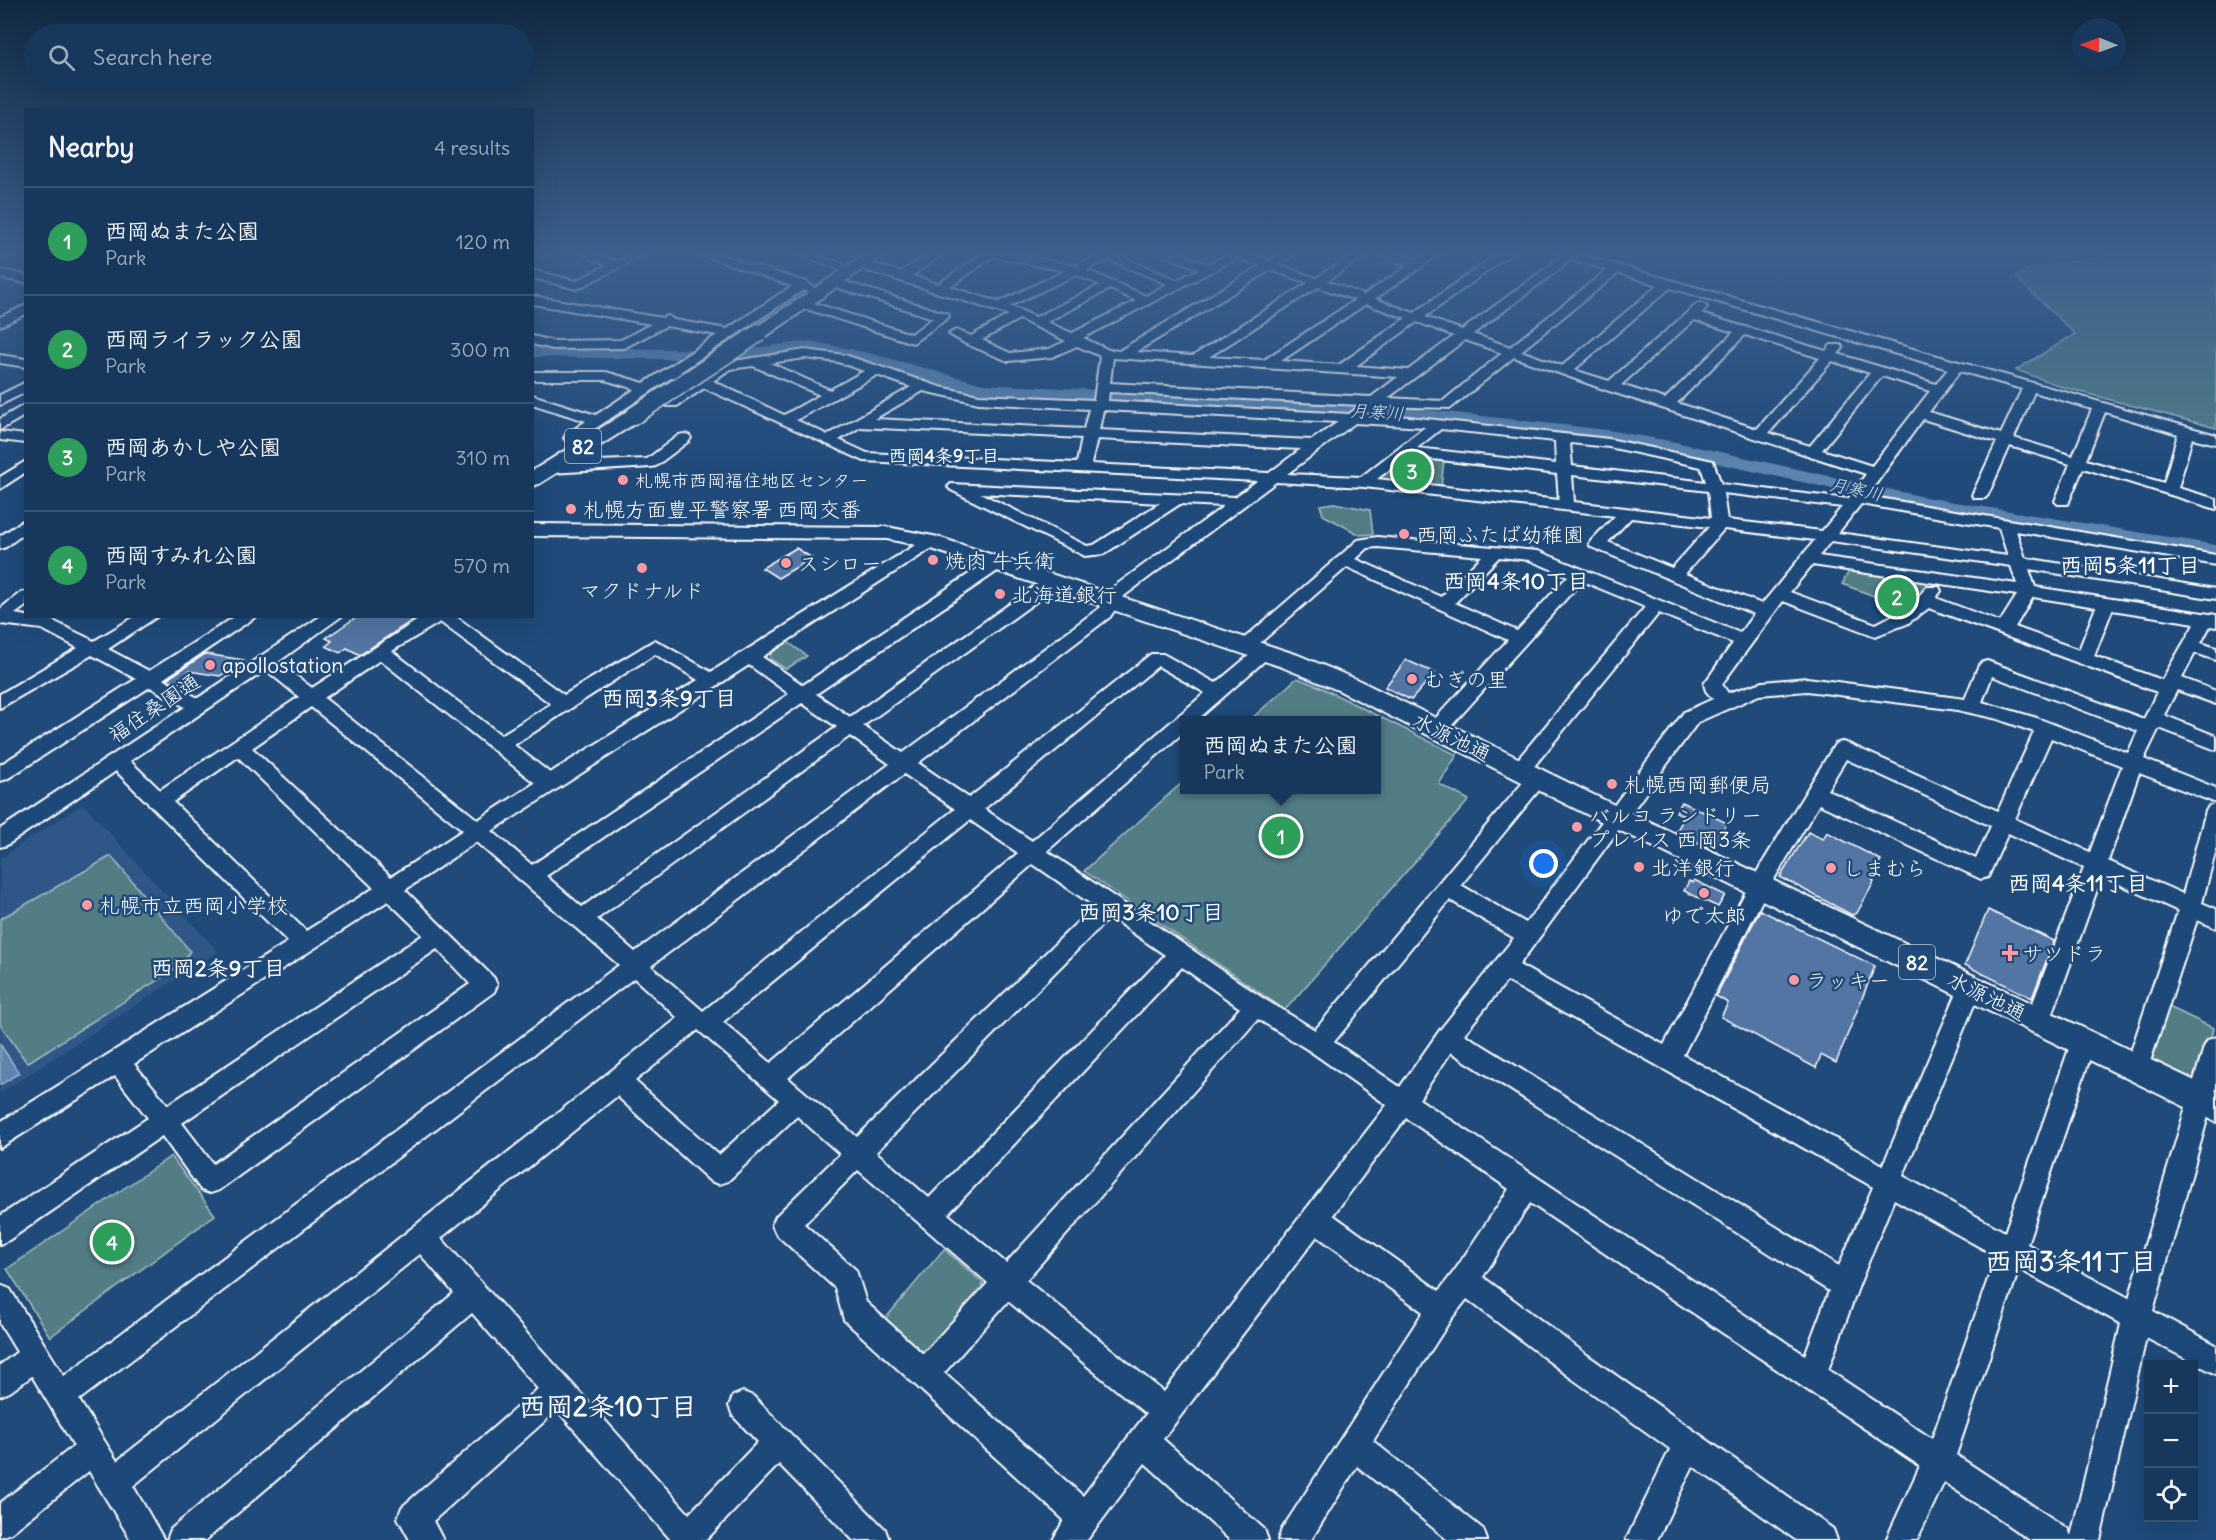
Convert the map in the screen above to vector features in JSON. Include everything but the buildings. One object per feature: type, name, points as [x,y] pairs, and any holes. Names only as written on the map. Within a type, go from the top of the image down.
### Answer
[{"type":"main road","name":"82","points":[[534,479],[770,325]]},
{"type":"main road","name":"水源池通","points":[[534,530],[887,533],[931,542],[1255,649],[1316,670],[1528,775],[2208,1103]]},
{"type":"street","points":[[534,340],[553,345],[624,344],[659,325]]},
{"type":"street","points":[[680,325],[727,333]]},
{"type":"street","points":[[584,446],[571,438],[740,325]]},
{"type":"street","points":[[869,325],[913,339],[932,325]]},
{"type":"street","points":[[971,341],[1000,325]]},
{"type":"street","points":[[1039,325],[1073,340],[1114,354],[1410,374]]},
{"type":"street","points":[[956,334],[1008,357],[1052,353],[1100,325]]},
{"type":"street","points":[[1083,468],[1090,434],[1114,354],[1166,325]]},
{"type":"street","points":[[1195,360],[1251,325]]},
{"type":"street","points":[[1268,364],[1327,325]]},
{"type":"street","points":[[1342,369],[1403,325]]},
{"type":"street","points":[[1435,325],[1611,387],[1814,451],[1873,475]]},
{"type":"street","points":[[61,1396],[1104,613],[1118,592],[1318,445],[1475,325]]},
{"type":"street","points":[[672,403],[726,366],[806,354],[825,355],[922,386],[979,399],[1101,395],[1446,405],[1547,325]]},
{"type":"street","points":[[1564,371],[1619,325]]},
{"type":"street","points":[[1611,387],[1681,325]]},
{"type":"street","points":[[1726,325],[1939,389]]},
{"type":"street","points":[[1811,325],[2216,440]]},
{"type":"street","points":[[1667,405],[1743,330]]},
{"type":"street","points":[[1760,434],[1846,335]]},
{"type":"street","points":[[0,360],[24,363]]},
{"type":"street","points":[[753,361],[831,395]]},
{"type":"street","points":[[1725,700],[1715,691],[1713,684],[1765,612],[1856,499],[1956,367]]},
{"type":"street","points":[[785,420],[876,370]]},
{"type":"street","points":[[1814,451],[1879,371]]},
{"type":"street","points":[[668,373],[703,382],[864,457],[1364,482],[1826,536],[2018,562],[2216,594]]},
{"type":"street","points":[[534,376],[606,376],[645,388]]},
{"type":"street","points":[[829,440],[922,386]]},
{"type":"street","points":[[1980,495],[2030,386]]},
{"type":"street","points":[[0,403],[24,387]]},
{"type":"street","points":[[1101,395],[1562,437],[1609,443],[1708,464],[1715,488],[1720,524],[1675,575]]},
{"type":"street","points":[[534,400],[596,420]]},
{"type":"street","points":[[0,403],[24,408]]},
{"type":"street","points":[[2063,501],[2080,463],[2100,406]]},
{"type":"street","points":[[0,426],[24,409]]},
{"type":"street","points":[[1920,414],[2216,504]]},
{"type":"street","points":[[857,423],[1318,445]]},
{"type":"street","points":[[1364,482],[1438,424]]},
{"type":"street","points":[[2170,490],[2186,432]]},
{"type":"street","points":[[0,436],[24,439]]},
{"type":"street","points":[[1562,437],[1567,506]]},
{"type":"street","points":[[551,468],[651,463],[684,438]]},
{"type":"street","points":[[1405,451],[1715,488],[1856,499],[2216,560]]},
{"type":"street","points":[[0,483],[24,466]]},
{"type":"street","points":[[1178,498],[1098,550],[1085,551],[956,487],[1178,498],[1238,502]]},
{"type":"street","points":[[1627,513],[1597,544],[1765,612]]},
{"type":"street","points":[[2006,525],[2028,591],[2006,628]]},
{"type":"street","points":[[0,544],[24,526]]},
{"type":"street","points":[[0,1136],[390,889],[549,783],[931,542]]},
{"type":"street","points":[[1190,716],[1217,692],[1255,649],[1364,543],[1377,542],[1532,555],[1743,641]]},
{"type":"street","points":[[1445,603],[1495,552]]},
{"type":"street","points":[[1808,559],[2210,620],[2169,685],[2133,763],[2038,1021]]},
{"type":"street","points":[[1345,560],[1521,639]]},
{"type":"street","points":[[531,876],[996,564]]},
{"type":"street","points":[[1437,729],[1579,574]]},
{"type":"street","points":[[1779,594],[1875,630],[1910,616],[1927,600],[1942,578]]},
{"type":"street","points":[[581,918],[1052,582]]},
{"type":"street","points":[[0,618],[24,599]]},
{"type":"street","points":[[1927,600],[2085,657],[2216,698]]},
{"type":"street","points":[[2085,657],[2106,603]]},
{"type":"street","points":[[1318,1044],[1448,888],[1528,775],[1656,606]]},
{"type":"street","points":[[0,618],[45,624],[200,706]]},
{"type":"street","points":[[0,702],[146,618]]},
{"type":"street","points":[[0,774],[246,618]]},
{"type":"street","name":"福住桑園通","points":[[0,839],[330,618]]},
{"type":"street","points":[[160,800],[380,651],[435,618]]},
{"type":"street","points":[[447,618],[564,704]]},
{"type":"street","points":[[500,746],[655,646],[711,681]]},
{"type":"street","points":[[2192,646],[2216,654]]},
{"type":"street","points":[[380,651],[549,783]]},
{"type":"street","points":[[749,657],[1256,1006],[1318,1044],[1526,1186],[2057,1540]]},
{"type":"street","points":[[114,1482],[423,1238],[616,1080],[700,1021],[1157,658],[1217,692]]},
{"type":"street","points":[[267,662],[531,876],[700,1021],[797,1100],[856,1154],[931,1214],[1007,1282],[1166,1412]]},
{"type":"street","points":[[1971,706],[1987,667],[2152,724],[2216,743]]},
{"type":"street","points":[[1109,904],[786,1225],[846,1280],[854,1310],[925,1373],[1076,1533],[1403,1103],[1448,1037],[1529,936],[1617,818],[1670,742],[1691,717],[1725,700],[1763,688],[1820,685],[1971,706],[2044,729],[2216,796]]},
{"type":"street","points":[[771,1078],[1180,725]]},
{"type":"street","points":[[1815,793],[1981,871],[2044,729]]},
{"type":"street","points":[[117,1061],[210,1181],[486,985],[440,936],[239,747]]},
{"type":"street","points":[[1668,1060],[1759,886],[1842,749],[2216,919]]},
{"type":"street","points":[[118,761],[304,942]]},
{"type":"street","points":[[2137,1069],[2190,907],[2216,811]]},
{"type":"street","points":[[1448,888],[1529,936]]},
{"type":"street","points":[[0,1231],[440,936]]},
{"type":"street","points":[[931,1214],[1181,954]]},
{"type":"street","points":[[1502,968],[2011,1250],[2216,1360]]},
{"type":"street","points":[[1811,1377],[1845,1285],[1970,988]]},
{"type":"street","points":[[925,1373],[1256,1006]]},
{"type":"street","points":[[1448,1037],[1845,1285]]},
{"type":"street","points":[[1901,1540],[1939,1460],[2083,1042]]},
{"type":"street","points":[[2085,1540],[2137,1317],[2208,1103],[2216,1047]]},
{"type":"street","points":[[616,1080],[718,1172],[797,1100]]},
{"type":"street","points":[[1293,1540],[1441,1309],[1465,1280],[1526,1186]]},
{"type":"street","points":[[1315,1218],[1441,1309]]},
{"type":"street","points":[[423,1238],[689,1539],[778,1443]]},
{"type":"street","points":[[1465,1280],[1577,1365],[1822,1540]]},
{"type":"street","points":[[182,1540],[472,1295]]},
{"type":"street","points":[[0,1299],[149,1540]]},
{"type":"street","points":[[0,1382],[36,1356]]},
{"type":"street","points":[[428,1540],[413,1518],[557,1391]]},
{"type":"street","points":[[743,1406],[874,1540]]},
{"type":"street","points":[[1144,1442],[1253,1540]]},
{"type":"street","points":[[1353,1444],[1472,1540]]},
{"type":"street","points":[[1641,1540],[1688,1444]]},
{"type":"street","points":[[0,1522],[94,1449]]},
{"type":"shaded area","name":"札幌市立西岡小学校","points":[[83,804],[218,952],[0,1093],[0,858]]},
{"type":"shaded area","points":[[0,1044],[19,1073],[0,1085]]},
{"type":"green space","points":[[2065,325],[2216,325],[2216,428],[2066,388],[2016,370],[2075,334]]},
{"type":"green space","points":[[1401,455],[1444,460],[1441,488],[1369,481]]},
{"type":"green space","points":[[1334,503],[1370,510],[1373,534],[1360,535],[1323,515],[1320,505]]},
{"type":"green space","points":[[1849,571],[1930,581],[1909,609],[1842,584]]},
{"type":"green space","points":[[788,642],[807,656],[786,669],[770,659],[771,653]]},
{"type":"green space","points":[[1297,678],[1378,716],[1254,716]]},
{"type":"green space","points":[[1381,717],[1457,755],[1439,784],[1469,800],[1285,1010],[1084,871],[1180,785],[1180,794],[1381,794]]},
{"type":"green space","name":"札幌市立西岡小学校","points":[[111,856],[190,951],[180,966],[27,1063],[0,1024],[0,919]]},
{"type":"green space","points":[[2165,1005],[2213,1028],[2202,1083],[2149,1058]]},
{"type":"green space","points":[[171,1156],[215,1215],[50,1337],[7,1269]]},
{"type":"green space","points":[[944,1249],[983,1283],[981,1291],[930,1350],[919,1351],[885,1319]]},
{"type":"waterway","name":"月寒川","points":[[534,352],[740,355],[810,346],[869,358],[954,383],[983,389],[1383,411],[1607,436],[1675,448],[1924,503],[2216,552]]},
{"type":"place","name":"西岡あかしや公園","points":[[1412,471]]},
{"type":"place","name":"札幌市西岡福住地区センター","points":[[623,480]]},
{"type":"place","name":"札幌方面豊平警察署 西岡交番","points":[[571,509]]},
{"type":"place","name":"西岡ふたば幼稚園","points":[[1404,534]]},
{"type":"place","name":"焼肉 牛兵衛","points":[[933,560]]},
{"type":"place","name":"スシロー","points":[[786,563]]},
{"type":"place","name":"マクドナルド","points":[[642,568]]},
{"type":"place","name":"北海道銀行","points":[[1000,594]]},
{"type":"place","name":"西岡ライラック公園","points":[[1897,597]]},
{"type":"place","name":"apollostation","points":[[210,665]]},
{"type":"place","name":"むぎの里","points":[[1412,679]]},
{"type":"place","name":"札幌西岡郵便局","points":[[1612,784]]},
{"type":"place","name":"バルコ ランドリー プレイス 西岡3条","points":[[1577,827]]},
{"type":"place","name":"西岡ぬまた公園","points":[[1281,836]]},
{"type":"place","name":"北洋銀行","points":[[1639,867]]},
{"type":"place","name":"しまむら","points":[[1831,868]]},
{"type":"place","name":"ゆで太郎","points":[[1704,893]]},
{"type":"place","name":"札幌市立西岡小学校","points":[[87,905]]},
{"type":"place","name":"サツドラ","points":[[2010,953]]},
{"type":"place","name":"ラッキー","points":[[1794,980]]},
{"type":"place","name":"西岡すみれ公園","points":[[112,1242]]},
{"type":"district","name":"西岡4条9丁目","points":[[944,455]]},
{"type":"district","name":"西岡5条11丁目","points":[[2130,565]]},
{"type":"district","name":"西岡4条10丁目","points":[[1516,581]]},
{"type":"district","name":"西岡3条9丁目","points":[[669,698]]},
{"type":"district","name":"西岡4条11丁目","points":[[2078,883]]},
{"type":"district","name":"西岡3条10丁目","points":[[1151,912]]},
{"type":"district","name":"西岡2条9丁目","points":[[218,968]]},
{"type":"district","name":"西岡3条11丁目","points":[[2071,1261]]},
{"type":"district","name":"西岡2条10丁目","points":[[608,1406]]}]
